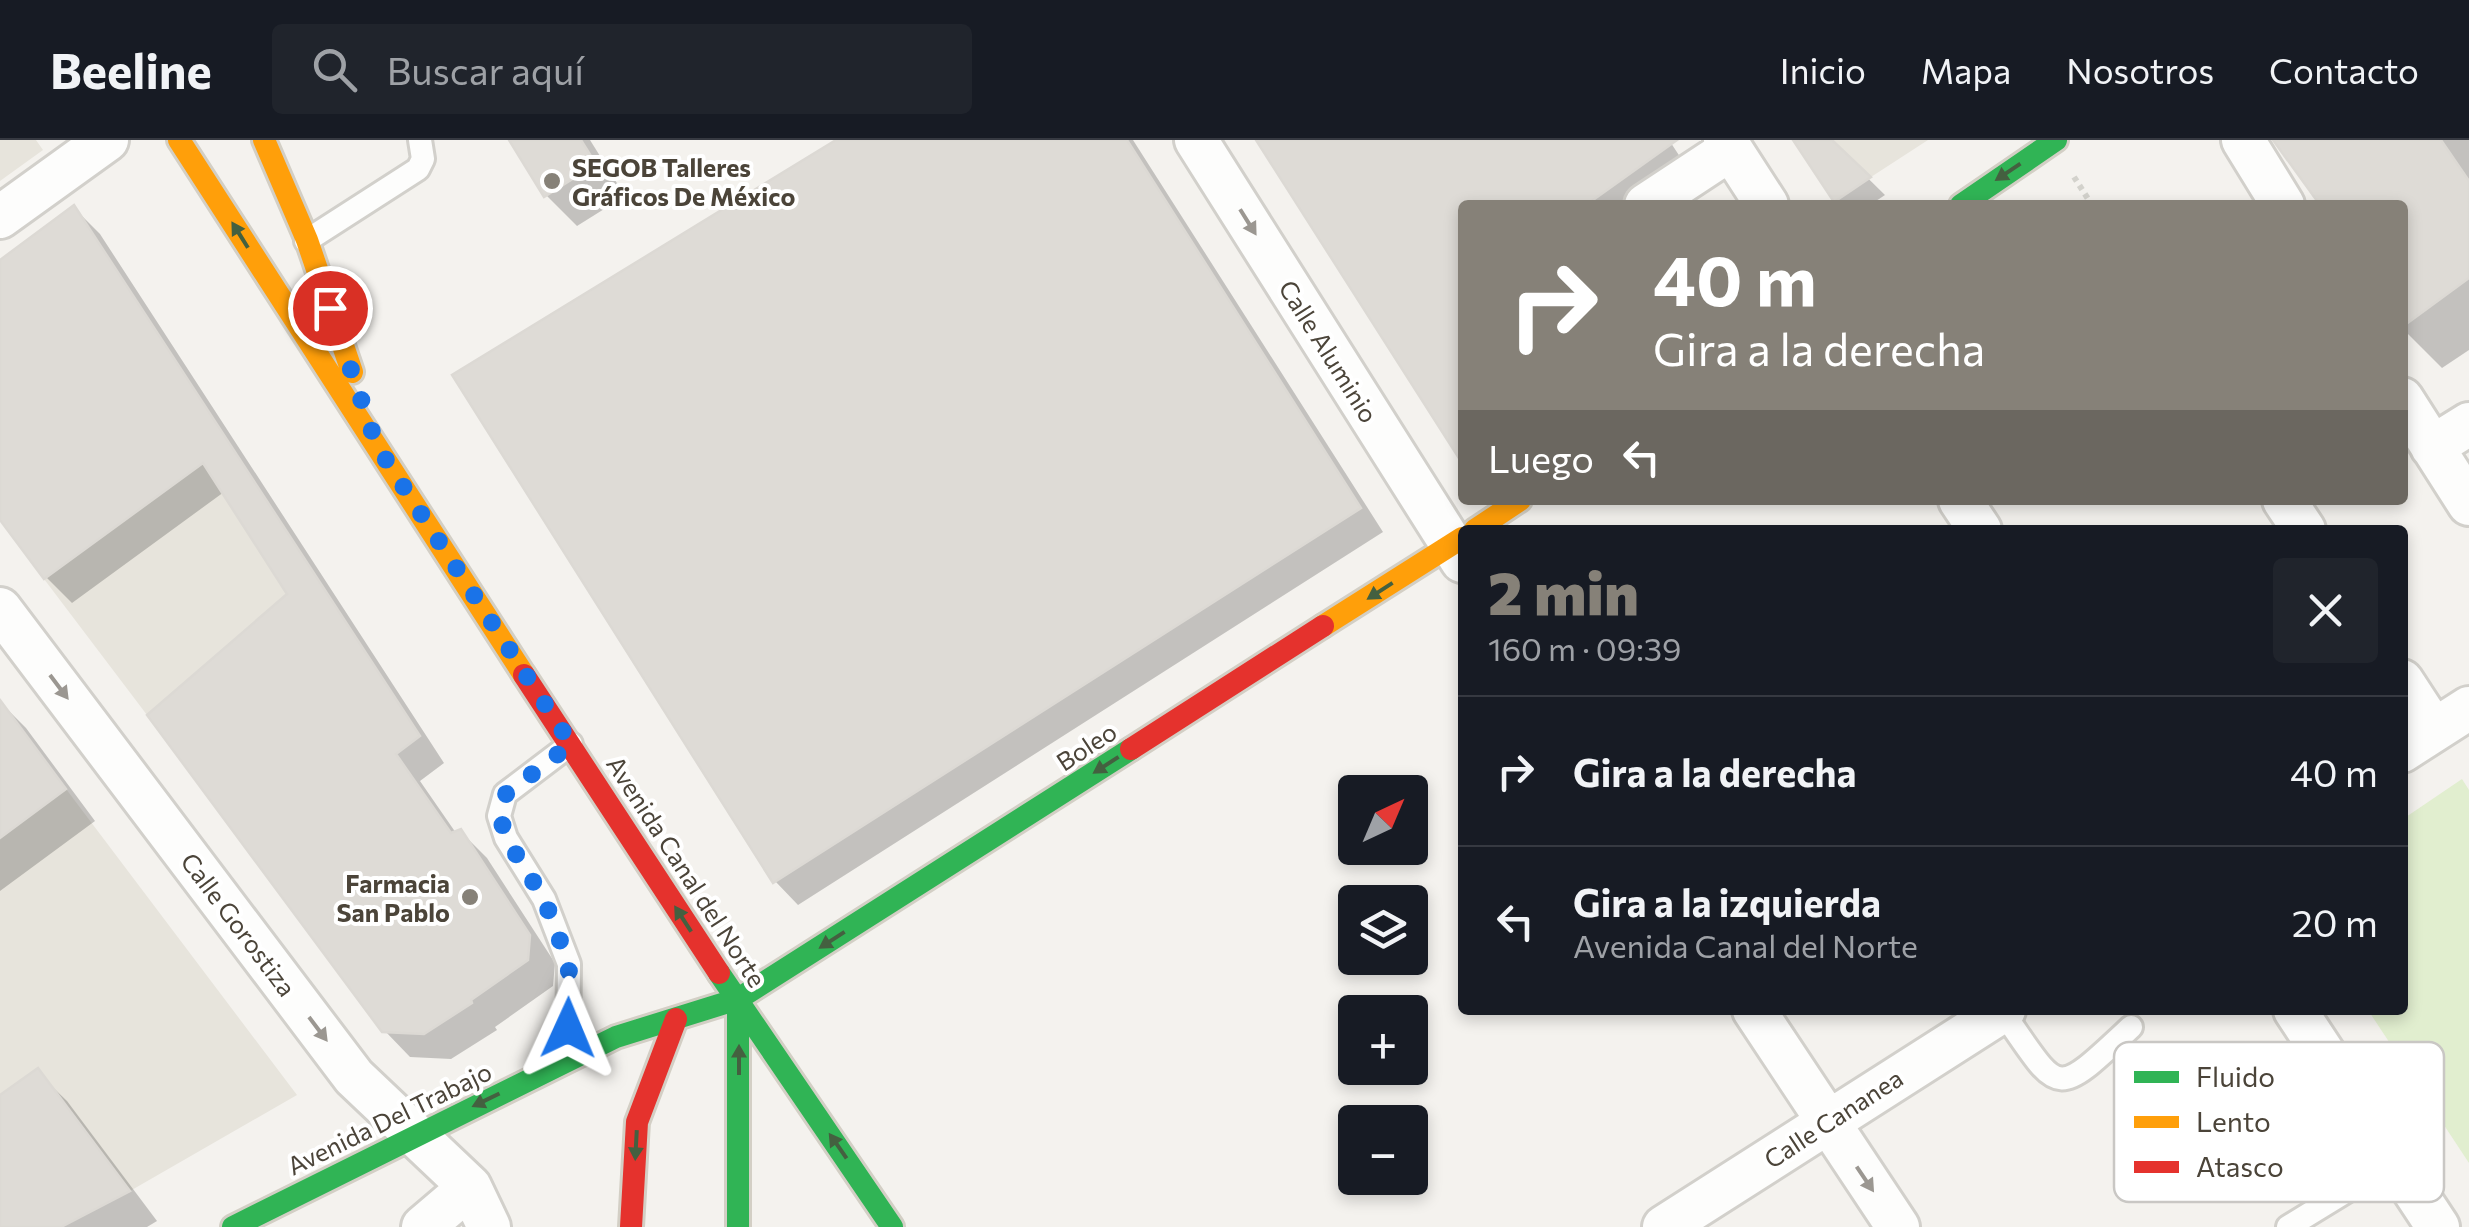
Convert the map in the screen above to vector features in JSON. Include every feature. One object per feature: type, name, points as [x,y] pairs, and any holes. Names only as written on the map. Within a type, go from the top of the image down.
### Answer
[{"type":"main road","name":"Avenida Canal del Norte","points":[[179,140],[285,256],[377,446],[690,931],[892,1227]]},
{"type":"main road","points":[[264,140],[285,256],[377,446]]},
{"type":"main road","points":[[1968,200],[2056,140]]},
{"type":"main road","name":"Boleo","points":[[1488,525],[1514,505]]},
{"type":"main road","name":"Boleo","points":[[738,1000],[1458,547]]},
{"type":"main road","points":[[738,1000],[738,1227]]},
{"type":"main road","name":"Avenida Del Trabajo","points":[[233,1227],[616,1038],[738,1000]]},
{"type":"main road","points":[[631,1227],[637,1122],[676,1019]]},
{"type":"street","points":[[0,217],[107,140]]},
{"type":"street","name":"Calle Aluminio","points":[[1196,140],[1458,536]]},
{"type":"street","points":[[2243,140],[2280,200]]},
{"type":"street","points":[[1653,200],[1728,144],[1764,200]]},
{"type":"street","points":[[2408,409],[2469,504]]},
{"type":"street","points":[[2432,447],[2469,424]]},
{"type":"street","name":"Calle Gorostiza","points":[[0,609],[354,1077],[470,1188],[489,1227]]},
{"type":"street","points":[[2408,690],[2435,729]]},
{"type":"street","points":[[1757,1015],[1898,1227]]},
{"type":"street","name":"Calle Cananea","points":[[1664,1227],[1997,1015]]},
{"type":"street","points":[[2298,1015],[2316,1042]]},
{"type":"street","points":[[423,1227],[470,1188]]},
{"type":"street","points":[[2421,1202],[2438,1227]]},
{"type":"lane","points":[[285,256],[418,169],[422,159],[420,140]]},
{"type":"lane","points":[[568,1061],[569,964],[544,899],[506,838],[500,816],[506,794],[571,744]]},
{"type":"lane","points":[[2006,1015],[2041,1069],[2061,1080],[2082,1073],[2114,1043]]},
{"type":"lane","points":[[2115,1042],[2131,1027]]},
{"type":"lane","points":[[2288,1227],[2329,1202]]},
{"type":"shaded area","points":[[0,140],[36,140],[43,150],[0,181]]},
{"type":"shaded area","points":[[1832,140],[1928,140],[1871,177]]},
{"type":"shaded area","points":[[203,463],[287,594],[147,715],[44,579]]},
{"type":"shaded area","points":[[66,789],[297,1095],[130,1191],[38,1069],[0,1095],[0,838]]},
{"type":"green space","points":[[2462,779],[2469,790],[2469,1163],[2444,1125],[2444,1042],[2389,1042],[2371,1015],[2408,1015],[2408,816]]},
{"type":"building","name":"SEGOB Talleres Gráficos De México","points":[[509,140],[581,140],[596,164],[544,197]]},
{"type":"building","points":[[836,140],[1127,140],[1361,508],[773,883],[452,375]]},
{"type":"building","points":[[1256,140],[1677,140],[1593,200],[1458,200],[1458,457]]},
{"type":"building","points":[[1793,140],[1832,140],[1871,177],[1833,200]]},
{"type":"building","points":[[2273,140],[2441,140],[2469,181],[2469,278],[2408,323],[2408,200],[2316,200]]},
{"type":"building","points":[[74,205],[420,736],[396,754],[451,833],[461,829],[530,935],[528,960],[424,1034],[382,1032],[147,715],[287,594],[203,463],[44,579],[0,520],[0,260]]},
{"type":"building","points":[[0,700],[66,789],[0,838]]},
{"type":"building","points":[[38,1068],[130,1191],[61,1227],[0,1227],[0,1095]]},
{"type":"traffic: fast","points":[[1968,200],[2056,140]]},
{"type":"traffic: fast","points":[[233,1227],[616,1037],[738,999],[1131,749]]},
{"type":"traffic: fast","points":[[719,973],[892,1227]]},
{"type":"traffic: fast","points":[[738,999],[738,1227]]},
{"type":"traffic: slow","points":[[179,140],[524,675]]},
{"type":"traffic: slow","points":[[264,140],[307,240],[352,372]]},
{"type":"traffic: slow","points":[[1482,525],[1512,505]]},
{"type":"traffic: slow","points":[[1323,626],[1458,541]]},
{"type":"traffic: jam","points":[[1131,749],[1323,626]]},
{"type":"traffic: jam","points":[[524,675],[719,973]]},
{"type":"traffic: jam","points":[[631,1227],[637,1122],[676,1019]]},
{"type":"place","name":"SEGOB Talleres Gráficos De México","points":[[552,181]]},
{"type":"place","name":"Farmacia San Pablo","points":[[470,897]]},
{"type":"route","points":[[330,308],[377,446],[571,744],[506,794],[500,816],[506,838],[544,899],[569,964],[568,1028]]}]
